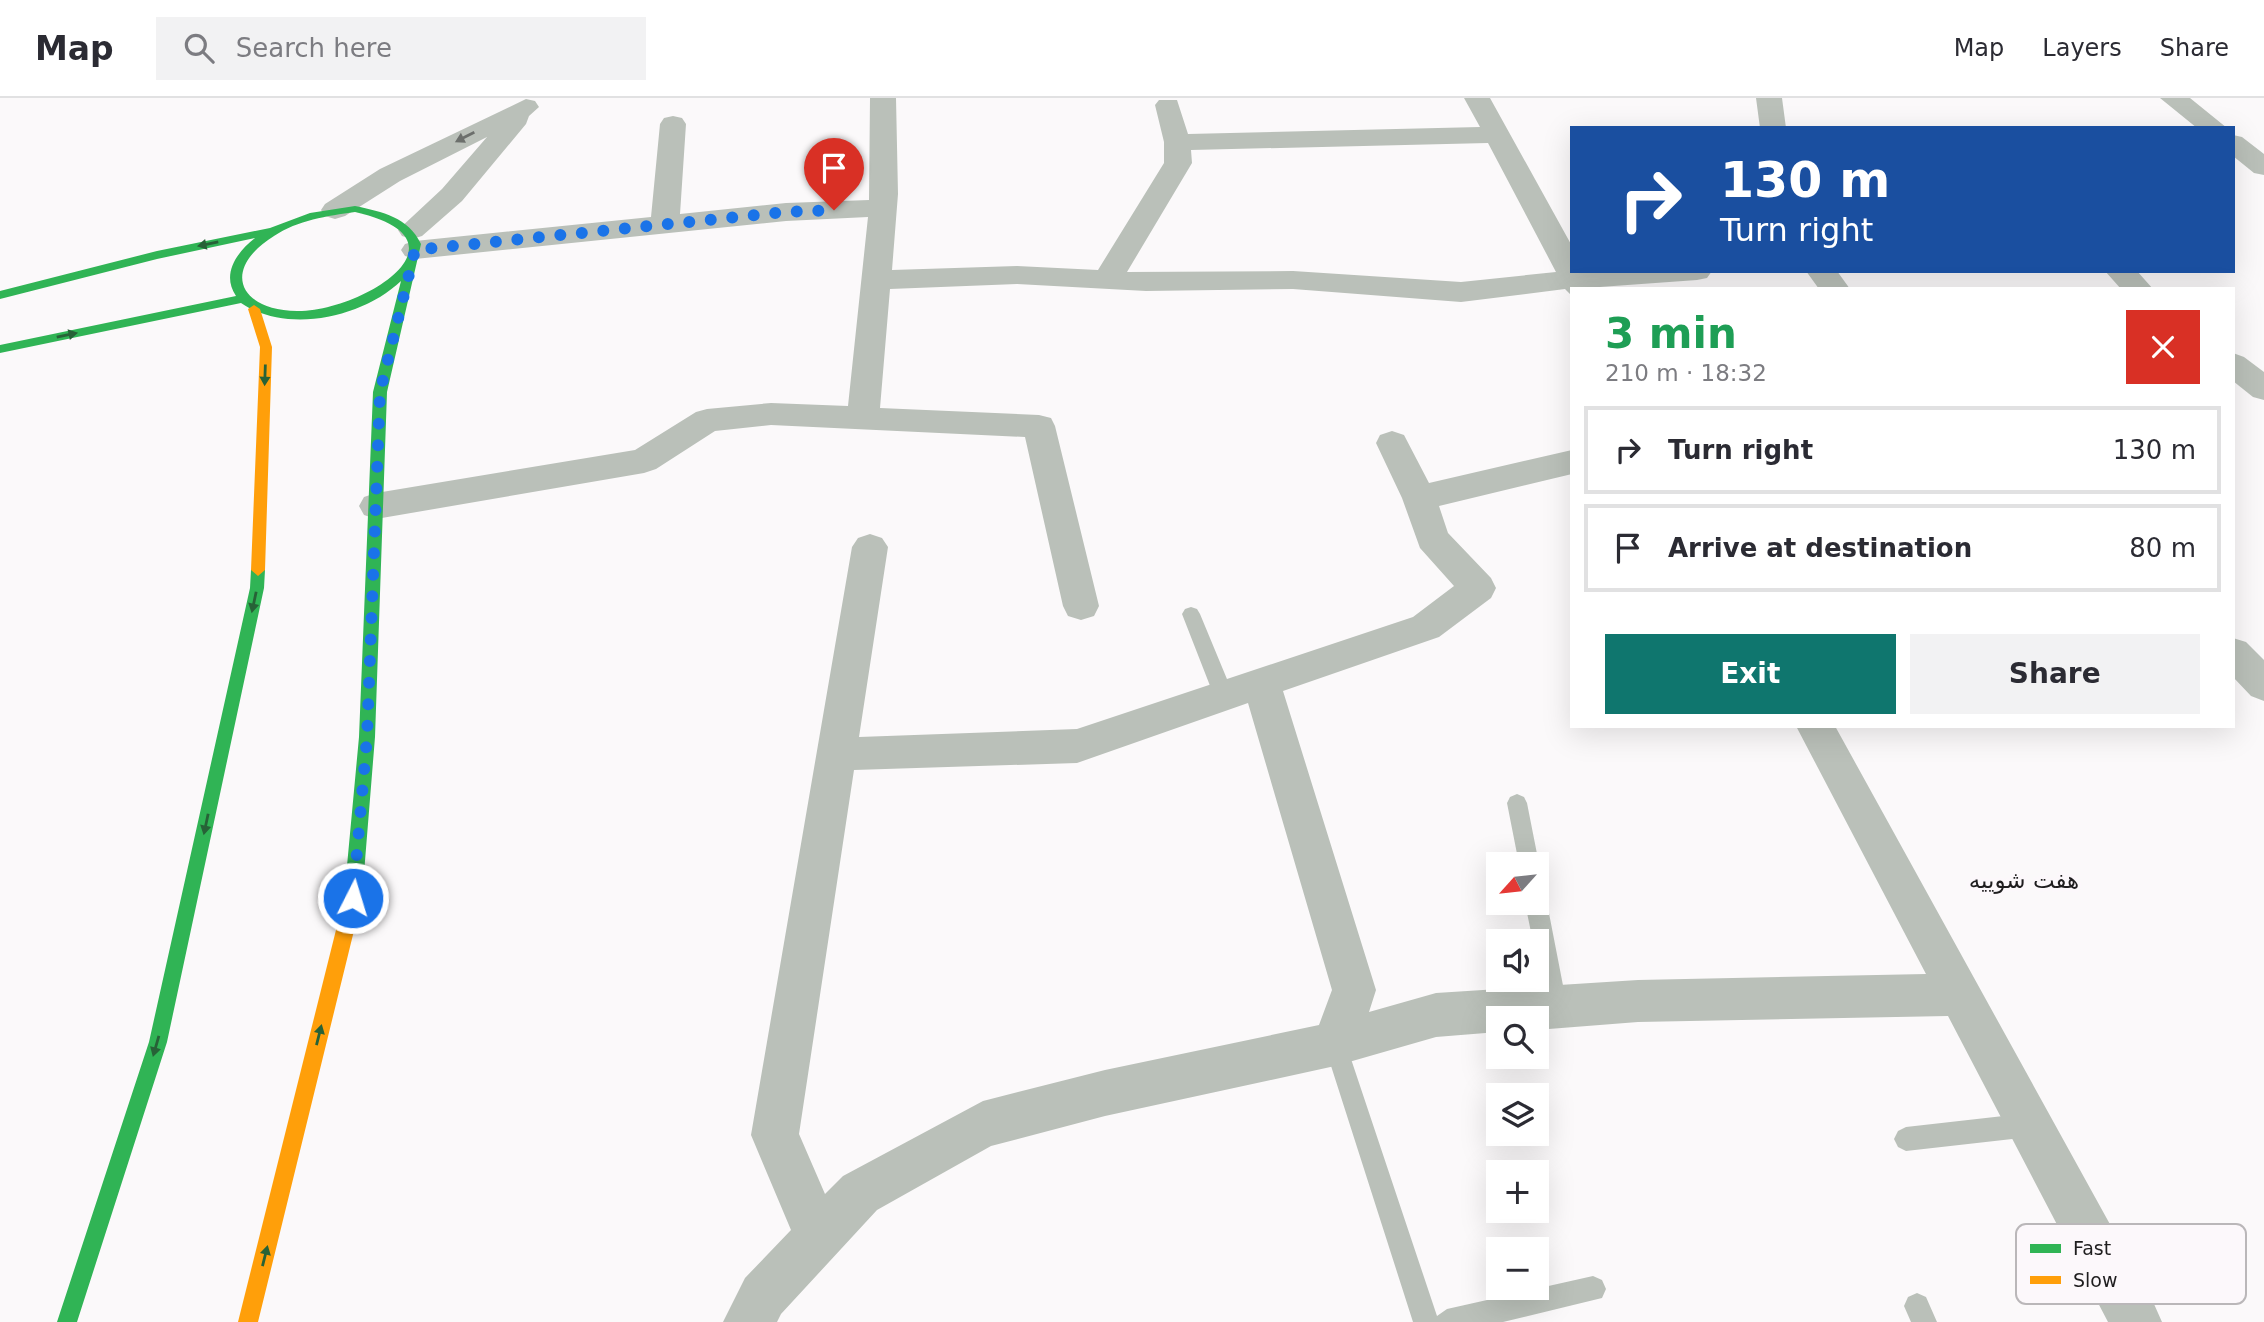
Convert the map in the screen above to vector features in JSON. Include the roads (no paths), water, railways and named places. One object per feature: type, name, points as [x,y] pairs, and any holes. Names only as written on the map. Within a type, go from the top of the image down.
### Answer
[{"type":"street","points":[[863,417],[883,208],[883,98]]},
{"type":"street","points":[[1477,98],[1570,271]]},
{"type":"street","points":[[1769,98],[1773,126]]},
{"type":"street","points":[[2174,98],[2211,126]]},
{"type":"street","points":[[335,210],[390,175],[530,103]]},
{"type":"street","points":[[0,349],[248,304],[275,315],[301,316],[330,312],[358,303],[382,290],[401,275],[413,246],[452,195],[530,103]]},
{"type":"street","points":[[1107,280],[1178,163],[1177,142],[1168,105]]},
{"type":"street","points":[[665,224],[673,124]]},
{"type":"street","points":[[1177,142],[1497,135]]},
{"type":"street","points":[[2235,144],[2264,167]]},
{"type":"street","points":[[413,246],[786,212],[883,208]]},
{"type":"street","points":[[67,1322],[158,1042],[257,588],[266,347],[248,304],[234,283],[238,265],[252,247],[275,230],[294,221],[335,210],[364,209],[390,214],[413,246],[380,392],[367,737],[353,898],[248,1322]]},
{"type":"street","points":[[0,295],[157,255],[275,230]]},
{"type":"street","points":[[876,280],[1017,275],[1107,280],[1293,280],[1461,292],[1577,284],[1679,273]]},
{"type":"street","points":[[1823,273],[1833,287]]},
{"type":"street","points":[[2122,273],[2136,287]]},
{"type":"street","points":[[2235,366],[2264,388]]},
{"type":"street","points":[[376,506],[644,461],[707,420],[771,414],[1039,426],[1081,606]]},
{"type":"street","points":[[837,754],[1077,746],[1426,627],[1478,588],[1433,539],[1419,498],[1391,443]]},
{"type":"street","points":[[1419,498],[1570,462]]},
{"type":"street","points":[[819,1237],[775,1135],[870,547]]},
{"type":"street","points":[[2235,655],[2264,685]]},
{"type":"street","points":[[1242,690],[1354,990],[1335,1044]]},
{"type":"street","points":[[1816,728],[2083,1224]]},
{"type":"street","points":[[749,1322],[763,1296],[860,1193],[983,1125],[1105,1093],[1335,1044],[1436,1015],[1638,1001],[1960,995]]},
{"type":"street","points":[[2126,1304],[2136,1322]]},
{"type":"lane","points":[[1191,614],[1242,690]]},
{"type":"lane","points":[[1517,803],[1527,852]]},
{"type":"lane","points":[[1538,915],[1556,1006]]},
{"type":"lane","points":[[1335,1044],[1426,1322]]},
{"type":"lane","points":[[1906,1139],[2030,1125]]},
{"type":"lane","points":[[1447,1322],[1593,1289]]},
{"type":"district","name":"هفت شوییه","points":[[2024,880]]}]
